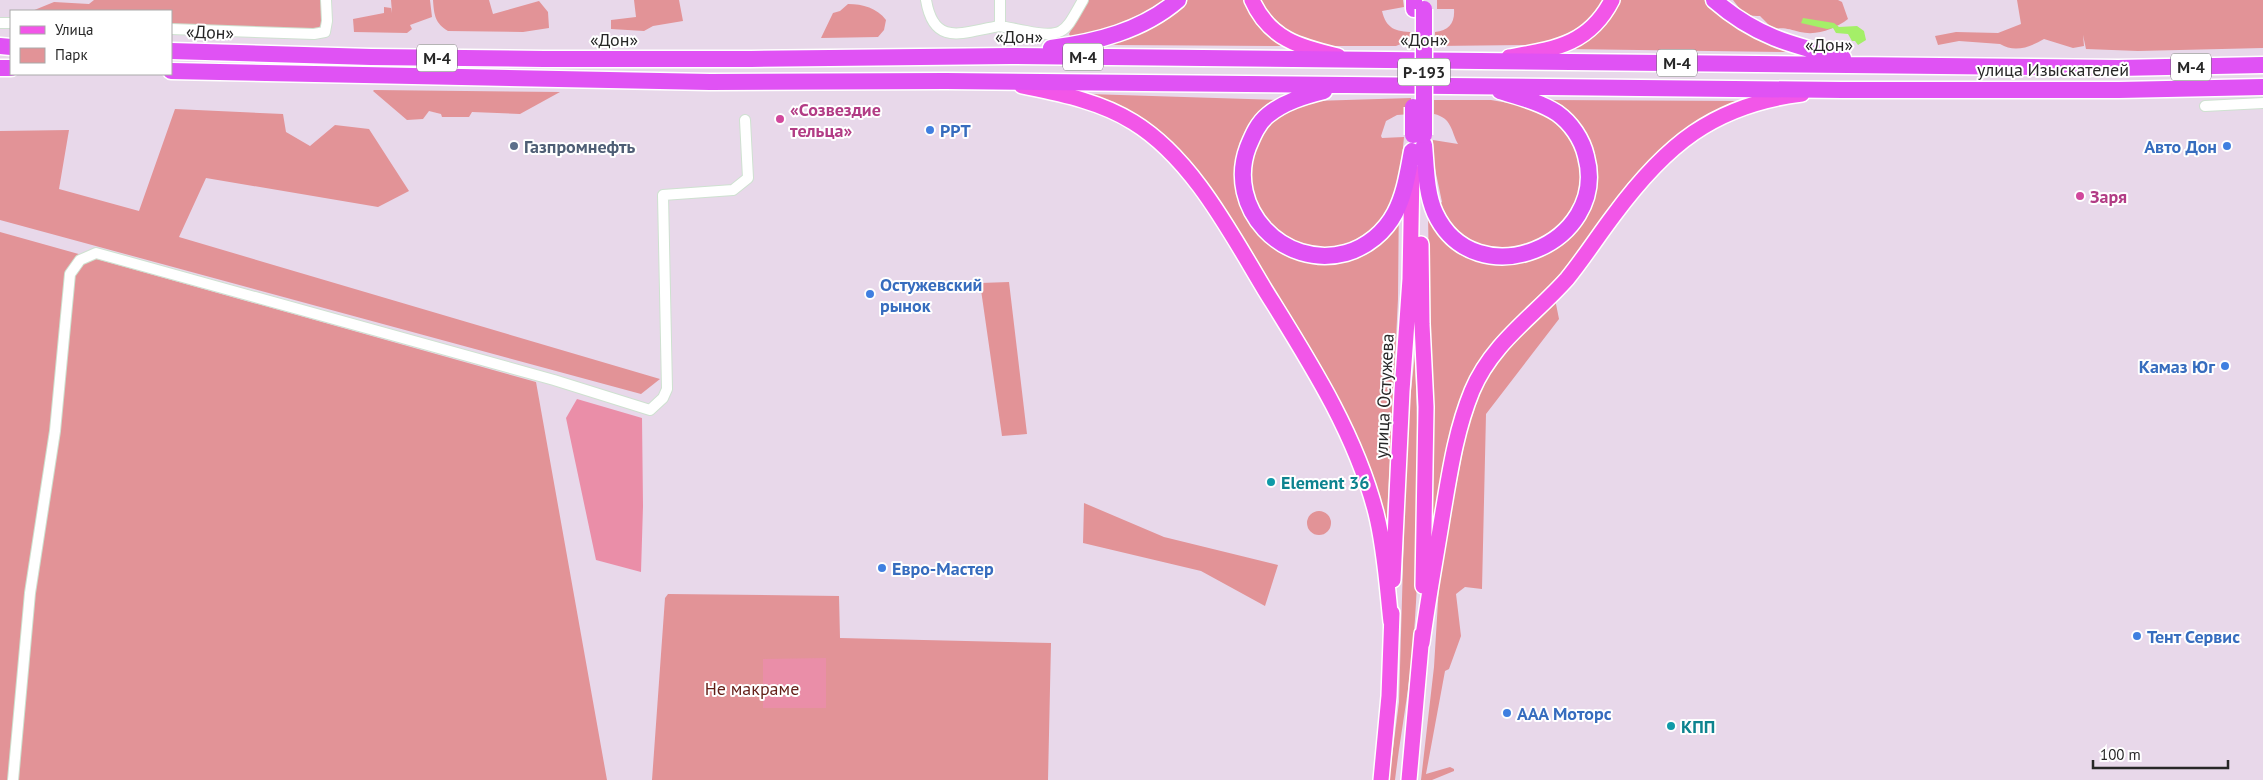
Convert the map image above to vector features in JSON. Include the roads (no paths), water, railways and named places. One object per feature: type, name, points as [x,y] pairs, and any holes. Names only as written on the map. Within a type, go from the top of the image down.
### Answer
[{"type":"highway","points":[[1011,56],[1084,43],[1121,33],[1150,19],[1178,0]]},
{"type":"highway","points":[[1714,0],[1732,16],[1757,31],[1780,41],[1867,64]]},
{"type":"highway","name":"Р-193","points":[[1418,141],[1419,3]]},
{"type":"highway","name":"«Дон»","points":[[172,51],[371,57],[544,59],[1011,56],[1867,64]]},
{"type":"highway","name":"улица Изыскателей","points":[[1867,64],[2118,68],[2263,65]]},
{"type":"highway","name":"М-4","points":[[172,71],[710,82],[999,82],[1488,88],[1713,87],[1842,90]]},
{"type":"highway","points":[[1350,86],[1323,91],[1279,107],[1260,124],[1246,152],[1242,176],[1248,206],[1261,226],[1279,242],[1297,251],[1314,255],[1335,255],[1363,247],[1380,233],[1395,213],[1418,141]]},
{"type":"highway","name":"улица Изыскателей","points":[[1842,90],[2119,90],[2263,87]]},
{"type":"highway","points":[[1418,141],[1432,205],[1447,230],[1462,244],[1486,254],[1508,257],[1539,249],[1558,238],[1582,208],[1588,193],[1590,179],[1589,164],[1580,139],[1567,122],[1550,109],[1488,88]]},
{"type":"main road","points":[[1252,0],[1266,24],[1284,38],[1313,50],[1351,60]]},
{"type":"main road","points":[[1487,60],[1546,50],[1567,44],[1588,32],[1602,16],[1612,0]]},
{"type":"main road","points":[[999,82],[1083,99],[1120,115],[1142,128],[1160,142],[1201,188],[1306,355],[1329,394],[1343,424],[1376,514],[1392,622]]},
{"type":"main road","points":[[1422,643],[1451,467],[1460,426],[1473,388],[1493,354],[1511,333],[1566,279],[1658,160],[1694,130],[1730,112],[1789,96],[1842,90]]},
{"type":"main road","name":"улица Остужева","points":[[1381,780],[1389,696],[1402,390],[1418,141]]},
{"type":"main road","name":"улица Остужева","points":[[1409,780],[1422,643],[1426,490],[1426,407],[1418,141]]},
{"type":"main road","points":[[1373,780],[1389,696]]},
{"type":"street","points":[[172,29],[314,34],[325,32],[327,21],[326,0]]},
{"type":"street","points":[[1000,0],[1000,26]]},
{"type":"street","points":[[926,2],[933,25],[944,33],[1000,26],[1040,34],[1059,33],[1067,27],[1083,0]]},
{"type":"street","points":[[2206,106],[2263,103]]},
{"type":"street","points":[[12,780],[30,593],[55,430],[70,274],[80,260],[96,253],[544,378],[650,410],[663,398],[667,389],[662,195],[732,190],[748,178],[745,120]]},
{"type":"place","name":"«Созвездие тельца»","points":[[780,119]]},
{"type":"place","name":"РРТ","points":[[930,130]]},
{"type":"place","name":"Газпромнефть","points":[[514,146]]},
{"type":"place","name":"Авто Дон","points":[[2227,146]]},
{"type":"place","name":"Заря","points":[[2080,196]]},
{"type":"place","name":"Остужевский рынок","points":[[870,294]]},
{"type":"place","name":"Камаз Юг","points":[[2225,366]]},
{"type":"place","name":"Element 36","points":[[1271,482]]},
{"type":"place","name":"Евро-Мастер","points":[[882,568]]},
{"type":"place","name":"Тент Сервис","points":[[2137,636]]},
{"type":"place","name":"ААА Моторс","points":[[1507,713]]},
{"type":"place","name":"КПП","points":[[1671,726]]},
{"type":"park label","name":"Не макраме","points":[[752,688]]}]
